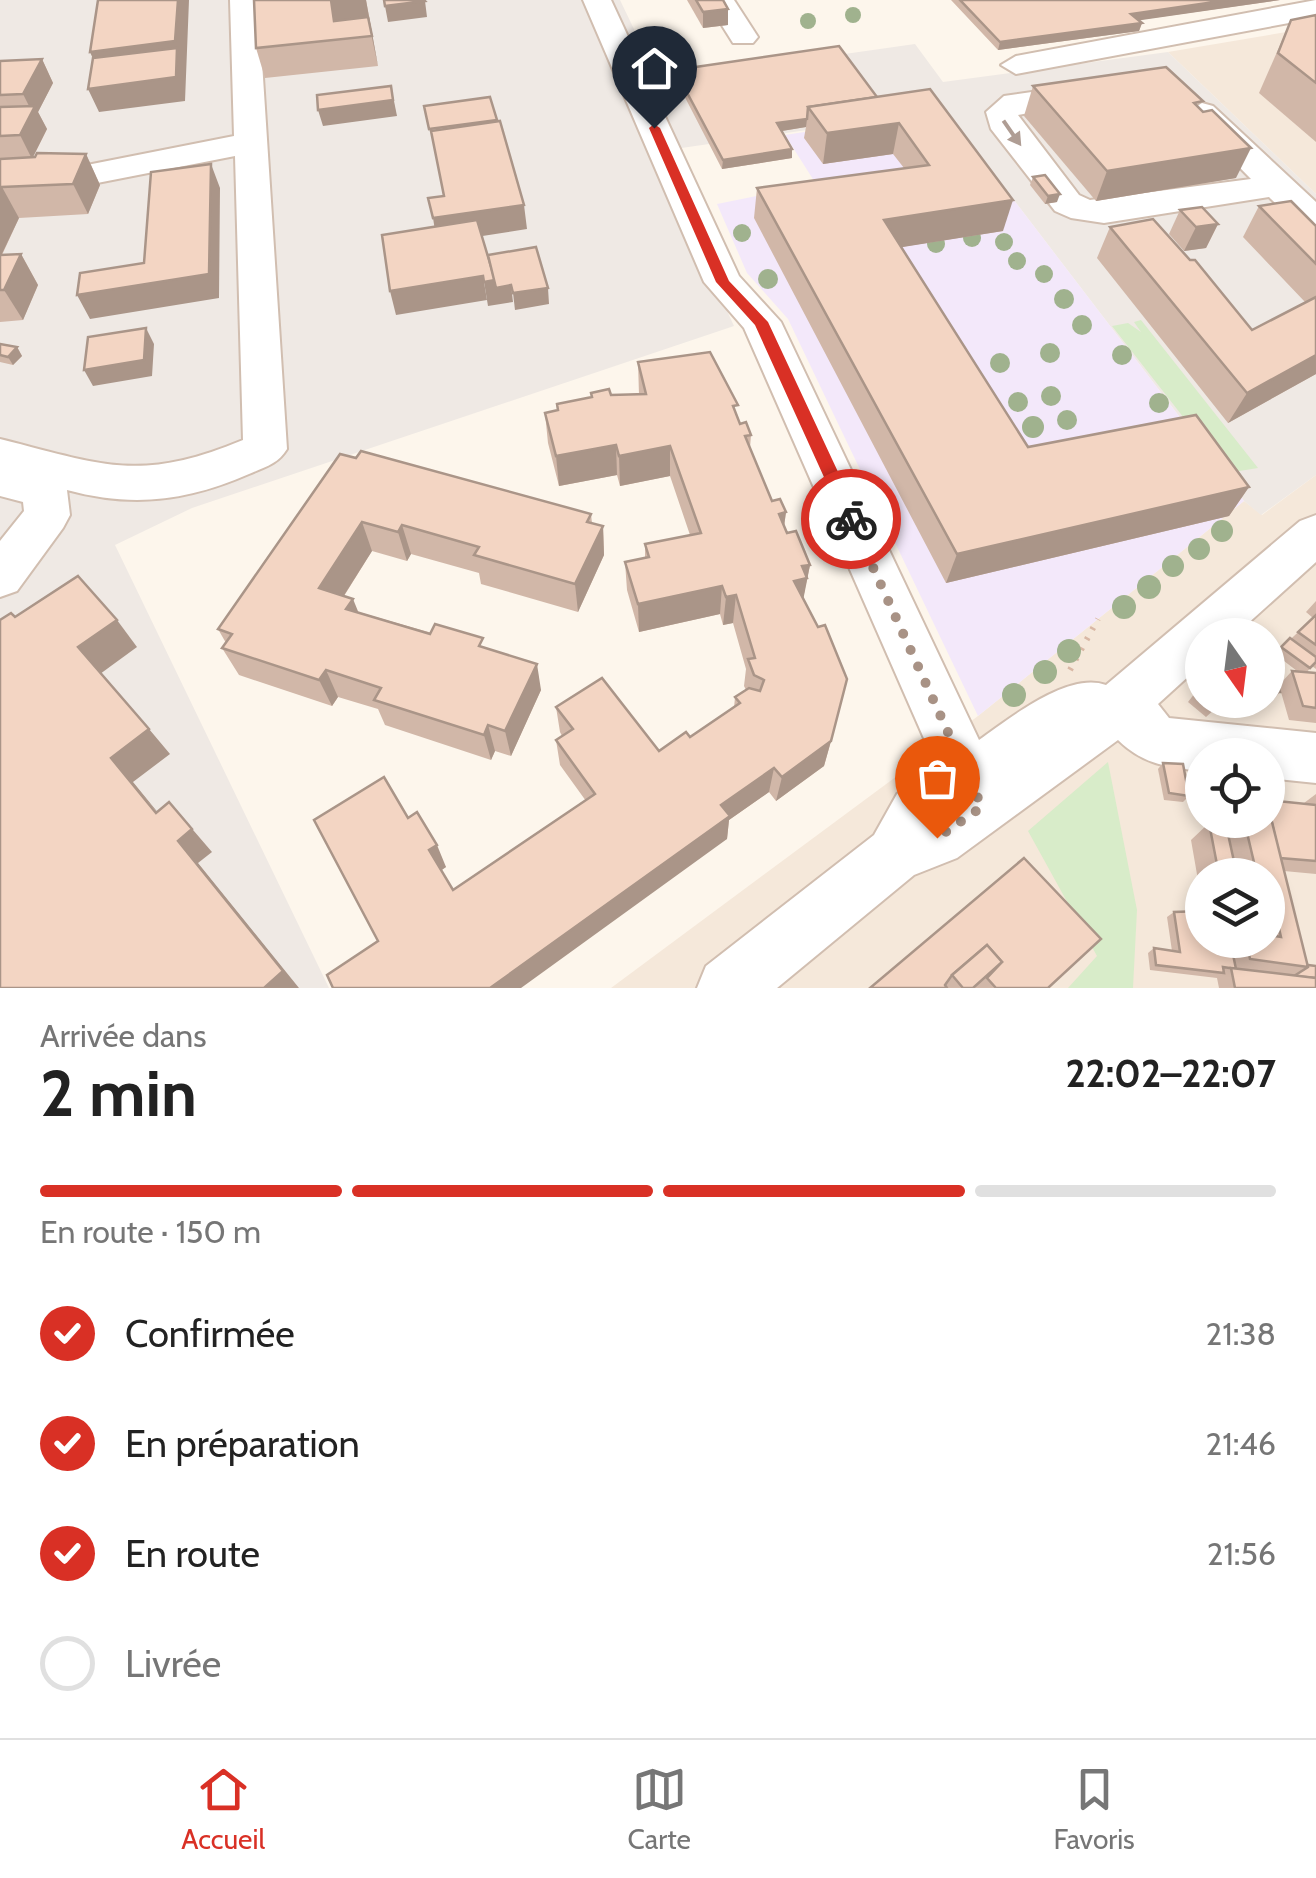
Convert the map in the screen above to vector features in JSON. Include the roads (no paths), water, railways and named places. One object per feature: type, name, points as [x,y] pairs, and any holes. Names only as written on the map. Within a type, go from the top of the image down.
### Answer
[{"type":"street","points":[[0,456],[95,478],[152,485],[204,475],[265,449],[244,0]]},
{"type":"street","points":[[597,0],[723,282],[761,322],[976,791]]},
{"type":"street","points":[[720,0],[743,38]]},
{"type":"street","points":[[1016,65],[1316,9]]},
{"type":"street","points":[[1124,88],[1015,103],[1002,112],[1002,122],[1066,203],[1104,212],[1278,185]]},
{"type":"street","points":[[1172,90],[1183,94],[1316,222]]},
{"type":"street","points":[[0,178],[87,175],[251,142]]},
{"type":"street","points":[[1276,142],[1316,178]]},
{"type":"street","points":[[0,479],[45,490],[48,514],[0,577]]},
{"type":"street","points":[[728,988],[894,856],[937,838],[976,791],[1082,738],[1316,534]]},
{"type":"street","points":[[1129,694],[1136,723],[1158,741],[1316,758]]}]
